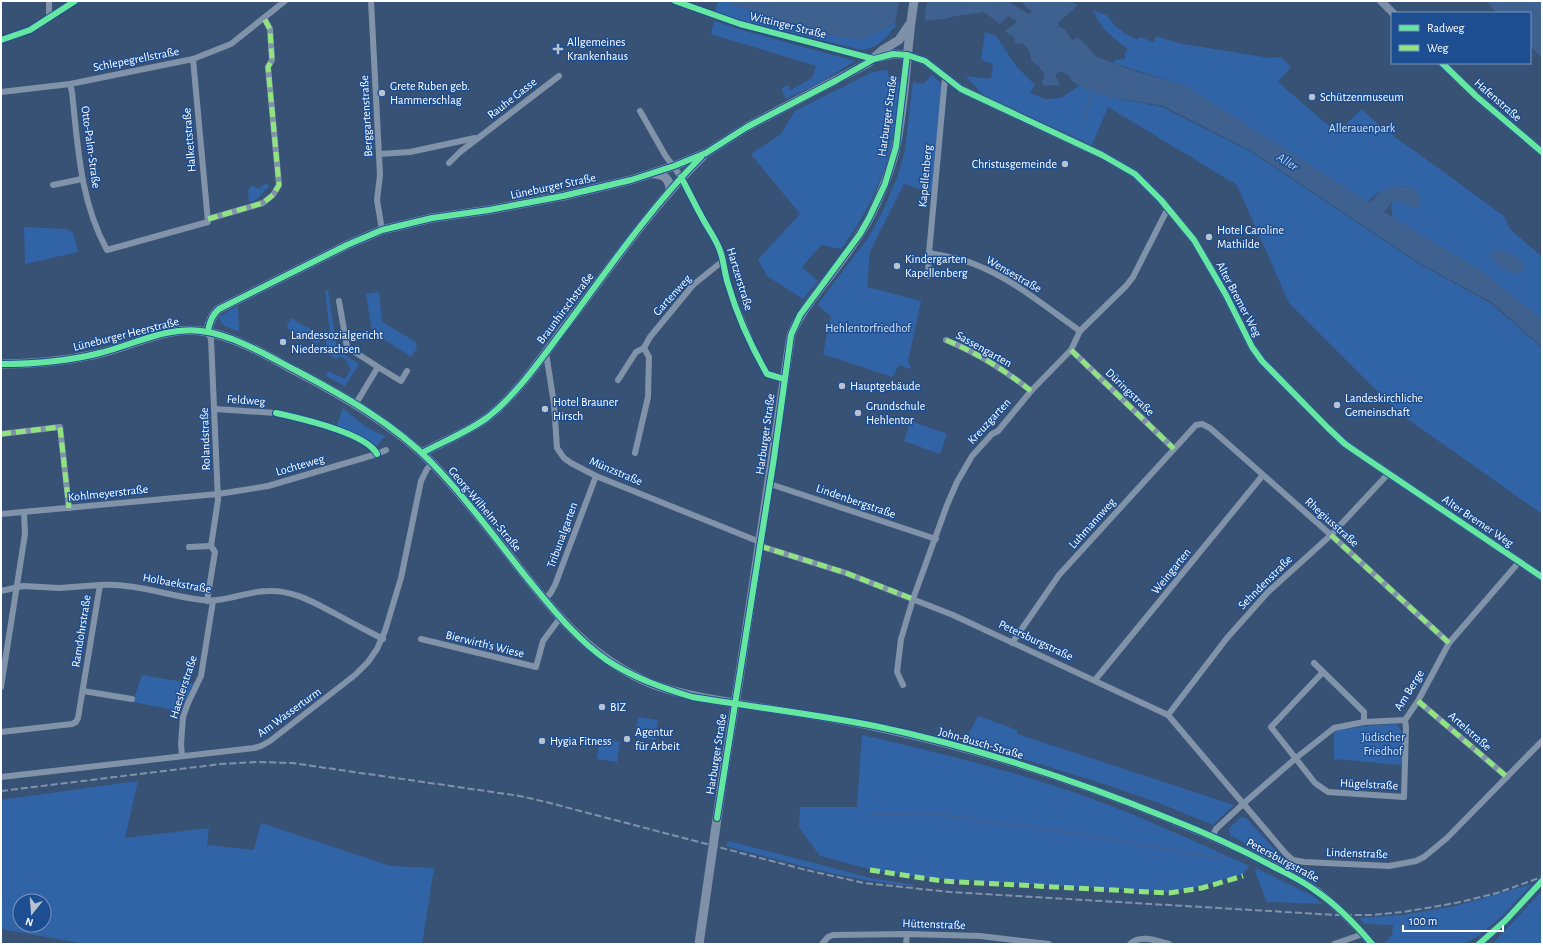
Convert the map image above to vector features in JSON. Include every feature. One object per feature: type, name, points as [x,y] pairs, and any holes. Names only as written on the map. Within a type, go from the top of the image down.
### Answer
[{"type":"main road","name":"Harburger Straße","points":[[699,944],[770,484],[790,342],[796,322],[860,234],[885,184],[896,147],[914,1]]},
{"type":"main road","name":"Lüneburger Straße","points":[[874,59],[884,49],[899,40],[910,24]]},
{"type":"main road","name":"Lüneburger Straße","points":[[208,332],[210,319],[219,308],[347,245],[382,230],[432,218],[489,210],[563,196],[653,174],[706,153],[747,127],[874,59],[893,54],[907,55]]},
{"type":"main road","name":"Braunhirschstraße","points":[[422,453],[466,431],[489,416],[511,395],[546,352],[633,236],[670,190],[706,153]]},
{"type":"main road","points":[[653,174],[660,174],[665,177],[670,185],[670,190]]},
{"type":"main road","name":"Lüneburger Heerstraße","points":[[1,364],[58,361],[98,354],[169,332],[186,330],[208,332]]},
{"type":"main road","name":"Georg-Wilhelm-Straße","points":[[208,332],[238,342],[319,383],[391,429],[422,453],[466,501],[560,618],[589,646],[608,661],[648,683],[685,694],[735,703]]},
{"type":"street","points":[[49,1],[49,18]]},
{"type":"street","points":[[1,40],[30,30],[75,1]]},
{"type":"street","name":"Schlepegrellstraße","points":[[1,92],[70,84],[193,59],[231,44],[285,1]]},
{"type":"street","name":"Berggartenstraße","points":[[371,1],[380,175],[377,200],[382,230]]},
{"type":"street","name":"Wittinger Straße","points":[[675,1],[740,24],[874,59]]},
{"type":"street","points":[[1382,1],[1392,12]]},
{"type":"street","points":[[208,219],[263,203],[273,195],[279,185],[268,67],[272,60],[270,29],[264,18]]},
{"type":"street","name":"Alter Bremer Weg","points":[[907,55],[925,61],[945,78],[976,97],[1116,163],[1135,174],[1168,208],[1194,240],[1226,295],[1252,347],[1262,361],[1328,428],[1345,444],[1388,474],[1542,577]]},
{"type":"street","name":"Halkettstraße","points":[[193,59],[208,219]]},
{"type":"street","name":"Hafenstraße","points":[[1443,64],[1482,101],[1542,152]]},
{"type":"street","name":"Rauhe Gasse","points":[[449,163],[460,152],[559,76]]},
{"type":"street","name":"Kapellenberg","points":[[928,276],[928,253],[945,78]]},
{"type":"street","name":"Otto-Palm-Straße","points":[[70,84],[82,179],[99,236],[107,250],[208,222],[208,219]]},
{"type":"street","name":"Hartzerstraße","points":[[640,111],[655,138],[681,177],[718,246],[733,298],[748,337],[761,363],[767,374],[784,378]]},
{"type":"street","name":"Rauhe Gasse","points":[[379,154],[410,152],[479,138]]},
{"type":"street","points":[[53,185],[82,179]]},
{"type":"street","name":"Kreuzgarten","points":[[903,685],[897,672],[901,639],[913,599],[957,482],[972,456],[992,434],[998,431],[1031,391],[1071,350],[1080,331],[1126,286],[1133,277],[1168,208]]},
{"type":"street","name":"Wensestraße","points":[[928,253],[974,264],[999,275],[1027,292],[1080,331]]},
{"type":"street","name":"Gartenweg","points":[[618,380],[636,352],[644,348],[650,337],[693,285],[719,264],[724,263]]},
{"type":"street","points":[[339,301],[347,347],[401,381],[408,371]]},
{"type":"street","name":"Rolandstraße","points":[[208,332],[211,339],[218,494],[211,546],[215,552],[210,601]]},
{"type":"street","name":"Sassengarten","points":[[946,340],[986,359],[1031,391]]},
{"type":"street","points":[[635,453],[648,397],[650,357],[644,348]]},
{"type":"street","name":"Düringstraße","points":[[1071,350],[1174,449]]},
{"type":"street","name":"Münzstraße","points":[[546,352],[554,404],[557,448],[564,458],[596,476],[760,544]]},
{"type":"street","points":[[355,405],[378,367]]},
{"type":"street","name":"Feldweg","points":[[215,409],[276,413]]},
{"type":"street","name":"Rhegiusstraße","points":[[1196,425],[1202,424],[1210,428],[1331,535],[1449,643]]},
{"type":"street","name":"Luhmannweg","points":[[1012,643],[1059,575],[1196,425]]},
{"type":"street","points":[[1,434],[60,427],[69,508]]},
{"type":"street","name":"Lochteweg","points":[[218,494],[268,486],[386,450]]},
{"type":"street","name":"Am Wasserturm","points":[[1,777],[254,748],[265,744],[359,672],[371,659],[382,639],[401,578],[421,481],[427,468],[432,464]]},
{"type":"street","name":"Sehndenstraße","points":[[1168,715],[1226,638],[1268,592],[1331,535],[1388,474]]},
{"type":"street","name":"Weingarten","points":[[1095,680],[1263,475]]},
{"type":"street","name":"Tribunalgarten","points":[[544,599],[550,594],[555,585],[596,476]]},
{"type":"street","name":"Lindenbergstraße","points":[[770,484],[936,539]]},
{"type":"street","name":"Kohlmeyerstraße","points":[[1,514],[218,494]]},
{"type":"street","points":[[1,686],[25,534],[24,513]]},
{"type":"street","name":"Petersburgstraße","points":[[760,544],[846,573],[953,615],[1168,715],[1243,804]]},
{"type":"street","points":[[189,547],[211,546]]},
{"type":"street","name":"Am Berge","points":[[1243,804],[1296,758],[1334,728],[1364,722],[1405,720],[1418,701],[1449,643],[1519,562]]},
{"type":"street","name":"Holbaekstraße","points":[[100,585],[112,584],[132,586],[187,598],[210,601],[268,591],[288,592],[303,597],[382,639]]},
{"type":"street","name":"Ramdohrstraße","points":[[1,591],[16,587],[59,588],[100,585],[76,722],[72,724],[1,732]]},
{"type":"street","name":"Haeslerstraße","points":[[182,756],[181,744],[183,717],[201,676],[210,601]]},
{"type":"street","name":"Bierwirth's Wiese","points":[[421,640],[536,667],[543,641],[560,618]]},
{"type":"street","points":[[1314,663],[1364,712],[1364,722]]},
{"type":"street","points":[[1296,758],[1271,727],[1323,672]]},
{"type":"street","points":[[82,691],[132,700]]},
{"type":"street","name":"Artelstraße","points":[[1418,701],[1507,777]]},
{"type":"street","name":"John-Busch-Straße","points":[[735,703],[875,726],[968,750],[1108,795],[1212,837]]},
{"type":"street","name":"Hügelstraße","points":[[1296,758],[1316,783],[1328,792],[1404,797],[1405,720]]},
{"type":"street","name":"Lindenstraße","points":[[1243,804],[1286,854],[1293,860],[1304,862],[1390,866],[1416,861],[1431,852],[1447,838],[1542,741]]},
{"type":"street","points":[[1212,837],[1216,829],[1243,804]]},
{"type":"street","name":"Petersburgstraße","points":[[1212,837],[1299,879],[1318,892],[1372,944]]},
{"type":"street","points":[[1479,944],[1506,920],[1542,882]]},
{"type":"street","points":[[906,944],[907,934]]},
{"type":"street","name":"Hüttenstraße","points":[[822,944],[828,937],[833,935],[907,934],[980,936],[1049,944]]},
{"type":"street","points":[[1334,944],[1363,934]]},
{"type":"street","points":[[979,944],[980,936]]},
{"type":"street","points":[[1131,943],[1142,938],[1169,944]]},
{"type":"green space","points":[[718,1],[726,1],[799,27],[840,37],[862,39],[896,23],[895,28],[893,28],[880,43],[871,48],[862,50],[740,20],[715,12]]},
{"type":"green space","name":"Allerauenpark","points":[[1093,10],[1106,15],[1118,29],[1119,28],[1124,33],[1137,40],[1139,37],[1154,42],[1156,36],[1177,43],[1270,58],[1281,57],[1291,67],[1278,82],[1337,133],[1362,109],[1380,126],[1504,216],[1510,229],[1542,257],[1542,320],[1480,270],[1393,218],[1391,206],[1393,201],[1401,202],[1410,207],[1409,187],[1398,186],[1386,189],[1376,194],[1368,202],[1185,86],[1113,63],[1115,60],[1124,59],[1126,57],[1124,54],[1128,49],[1104,28]]},
{"type":"green space","points":[[714,21],[748,32],[855,61],[818,84],[786,99],[781,89],[788,85],[791,90],[812,78],[816,66],[711,34]]},
{"type":"green space","points":[[985,32],[996,36],[1016,66],[1035,85],[1030,93],[1045,99],[1061,98],[1079,86],[1106,96],[1162,107],[1250,151],[1421,265],[1492,304],[1542,348],[1542,514],[1398,412],[1289,303],[1237,185],[1108,107],[1092,145],[982,94],[966,76],[991,79],[993,64],[981,60]]},
{"type":"green space","name":"Hehlentorfriedhof","points":[[887,70],[890,80],[900,82],[895,128],[882,176],[860,221],[841,249],[821,245],[802,267],[818,281],[803,299],[767,276],[758,260],[800,214],[751,154],[781,134],[795,111],[872,72]]},
{"type":"green space","name":"Hehlentorfriedhof","points":[[932,75],[947,89],[936,194],[904,184],[870,251],[867,287],[921,301],[908,361],[911,367],[910,369],[899,365],[892,377],[823,354],[831,316],[817,305],[868,238],[884,209],[898,175],[905,150],[913,82],[923,84]]},
{"type":"green space","points":[[267,183],[269,187],[256,200],[249,202],[248,191],[251,185],[258,189]]},
{"type":"green space","points":[[24,227],[67,229],[73,233],[78,252],[25,264]]},
{"type":"green space","points":[[328,290],[337,350],[359,364],[345,386],[326,376],[328,371],[345,379],[351,369],[347,363],[347,360],[339,356],[336,359],[327,353],[326,339],[331,338],[325,291]]},
{"type":"green space","points":[[379,292],[382,322],[416,342],[417,348],[411,357],[372,332],[366,294]]},
{"type":"green space","points":[[238,306],[239,332],[223,325],[219,318]]},
{"type":"green space","points":[[291,319],[294,319],[319,333],[320,341],[316,343],[288,329],[287,324]]},
{"type":"green space","points":[[343,408],[362,424],[385,436],[375,448],[355,435],[336,428]]},
{"type":"green space","points":[[911,421],[947,434],[940,454],[904,441]]},
{"type":"green space","points":[[142,675],[194,684],[184,702],[181,711],[133,702]]},
{"type":"green space","points":[[978,716],[1017,730],[1017,734],[1234,805],[1213,825],[1159,803],[1104,784],[965,741]]},
{"type":"green space","points":[[638,717],[658,720],[655,740],[635,737]]},
{"type":"green space","name":"Jüdischer Friedhof","points":[[1396,724],[1402,732],[1403,738],[1402,765],[1334,759],[1334,731],[1365,726]]},
{"type":"green space","points":[[862,735],[967,760],[1070,791],[1139,817],[1250,866],[1243,874],[1193,888],[1166,892],[928,878],[873,870],[820,856],[799,827],[800,807],[857,807]]},
{"type":"green space","points":[[600,739],[620,742],[617,762],[597,759]]},
{"type":"green space","points":[[138,781],[125,838],[209,828],[207,845],[254,850],[261,823],[390,866],[434,868],[422,944],[86,944],[24,933],[52,933],[52,893],[12,893],[12,931],[1,929],[1,800]]},
{"type":"green space","points":[[1241,817],[1246,818],[1287,863],[1282,864],[1230,835],[1229,828]]},
{"type":"green space","points":[[728,841],[871,878],[914,885],[889,884],[819,870],[726,846]]},
{"type":"green space","points":[[1256,868],[1313,896],[1322,904],[1267,902],[1255,872]]},
{"type":"green space","points":[[1532,884],[1502,916],[1478,936],[1465,944],[1384,944],[1392,935],[1393,925],[1365,924],[1359,918],[1403,915],[1456,906]]},
{"type":"green space","points":[[1542,891],[1542,944],[1492,944],[1496,940]]},
{"type":"water","points":[[726,1],[1012,1],[1009,4],[1014,9],[1000,24],[984,12],[945,19],[896,23],[862,39],[840,37],[799,27]]},
{"type":"water","name":"Aller","points":[[1020,1],[1071,1],[1078,5],[1060,21],[1058,26],[1064,29],[1072,40],[1078,38],[1083,42],[1095,56],[1128,69],[1185,86],[1370,203],[1381,191],[1387,188],[1401,186],[1414,189],[1421,198],[1420,205],[1415,208],[1393,201],[1384,212],[1480,270],[1542,320],[1542,347],[1493,303],[1421,264],[1250,150],[1163,106],[1106,96],[1079,86],[1072,81],[1068,75],[1061,71],[1056,74],[1056,78],[1060,85],[1044,86],[1042,83],[1044,72],[1031,61],[1031,56],[1028,49],[1022,43],[1018,44],[1014,42],[1015,38],[1004,31],[1032,12]]},
{"type":"water","points":[[1486,1],[1542,1],[1542,54],[1540,56],[1531,47],[1531,12],[1496,12]]},
{"type":"water","points":[[1494,250],[1510,253],[1517,257],[1523,263],[1523,271],[1517,274],[1502,268],[1491,255]]},
{"type":"pier","points":[[899,1],[927,1],[924,23],[895,25]]},
{"type":"waterway","points":[[998,6],[1005,6],[1035,26]]},
{"type":"waterway","points":[[1084,123],[1092,90]]},
{"type":"waterway","points":[[872,815],[929,813],[1079,834],[1207,856],[1225,857]]},
{"type":"railway","points":[[1,791],[221,764],[257,762],[292,763],[520,796],[806,870],[864,883],[950,892],[1336,915],[1372,915],[1403,912],[1456,903],[1497,893],[1542,877]]},
{"type":"marked path","points":[[208,219],[263,203],[273,195],[279,185],[268,67],[272,60],[270,29],[264,18]]},
{"type":"marked path","points":[[946,340],[990,362],[1031,391]]},
{"type":"marked path","points":[[1071,350],[1174,449]]},
{"type":"marked path","points":[[1,434],[60,427],[69,508]]},
{"type":"marked path","points":[[1331,535],[1449,643]]},
{"type":"marked path","points":[[760,546],[846,573],[913,599]]},
{"type":"marked path","points":[[1418,701],[1507,777]]},
{"type":"marked path","points":[[870,870],[942,881],[1169,893],[1202,888],[1243,876]]},
{"type":"cycle path","points":[[1,40],[30,30],[75,1]]},
{"type":"cycle path","points":[[675,1],[740,24],[874,59]]},
{"type":"cycle path","points":[[208,332],[211,319],[219,309],[347,245],[382,230],[432,218],[489,210],[563,196],[631,180],[674,166],[706,153],[747,127],[874,59],[893,54],[907,55],[925,61],[961,89],[1102,155],[1135,174],[1161,200],[1194,240],[1226,295],[1252,347],[1262,361],[1328,428],[1345,444],[1542,577]]},
{"type":"cycle path","points":[[717,818],[774,458],[791,335],[800,315],[860,234],[885,184],[896,147],[907,55]]},
{"type":"cycle path","points":[[1443,64],[1476,96],[1542,152]]},
{"type":"cycle path","points":[[422,453],[464,432],[488,417],[509,398],[537,364],[646,219],[701,157]]},
{"type":"cycle path","points":[[681,177],[719,248],[736,307],[755,352],[767,374],[784,379]]},
{"type":"cycle path","points":[[1,364],[38,363],[76,358],[112,350],[150,337],[176,331],[201,331],[213,333],[238,341],[350,401],[385,423],[417,448],[456,490],[546,601],[575,633],[596,652],[628,673],[692,697],[829,718],[912,734],[987,754],[1098,791],[1183,824],[1249,854],[1295,878],[1311,887],[1339,909],[1372,944]]},
{"type":"cycle path","points":[[276,413],[346,433],[360,439],[370,446],[377,454]]},
{"type":"cycle path","points":[[1479,944],[1506,920],[1542,881]]},
{"type":"place","name":"Allgemeines Krankenhaus","points":[[558,49]]},
{"type":"place","name":"Grete Ruben geb. Hammerschlag","points":[[382,93]]},
{"type":"place","name":"Schützenmuseum","points":[[1312,97]]},
{"type":"place","name":"Christusgemeinde","points":[[1065,164]]},
{"type":"place","name":"Hotel Caroline Mathilde","points":[[1209,237]]},
{"type":"place","name":"Kindergarten Kapellenberg","points":[[897,266]]},
{"type":"place","name":"Landessozialgericht Niedersachsen","points":[[283,342]]},
{"type":"place","name":"Hauptgebäude","points":[[842,386]]},
{"type":"place","name":"Landeskirchliche Gemeinschaft","points":[[1337,405]]},
{"type":"place","name":"Hotel Brauner Hirsch","points":[[545,409]]},
{"type":"place","name":"Grundschule Hehlentor","points":[[858,413]]},
{"type":"place","name":"BIZ","points":[[602,707]]},
{"type":"place","name":"Agentur für Arbeit","points":[[627,739]]},
{"type":"place","name":"Hygia Fitness","points":[[542,741]]}]
